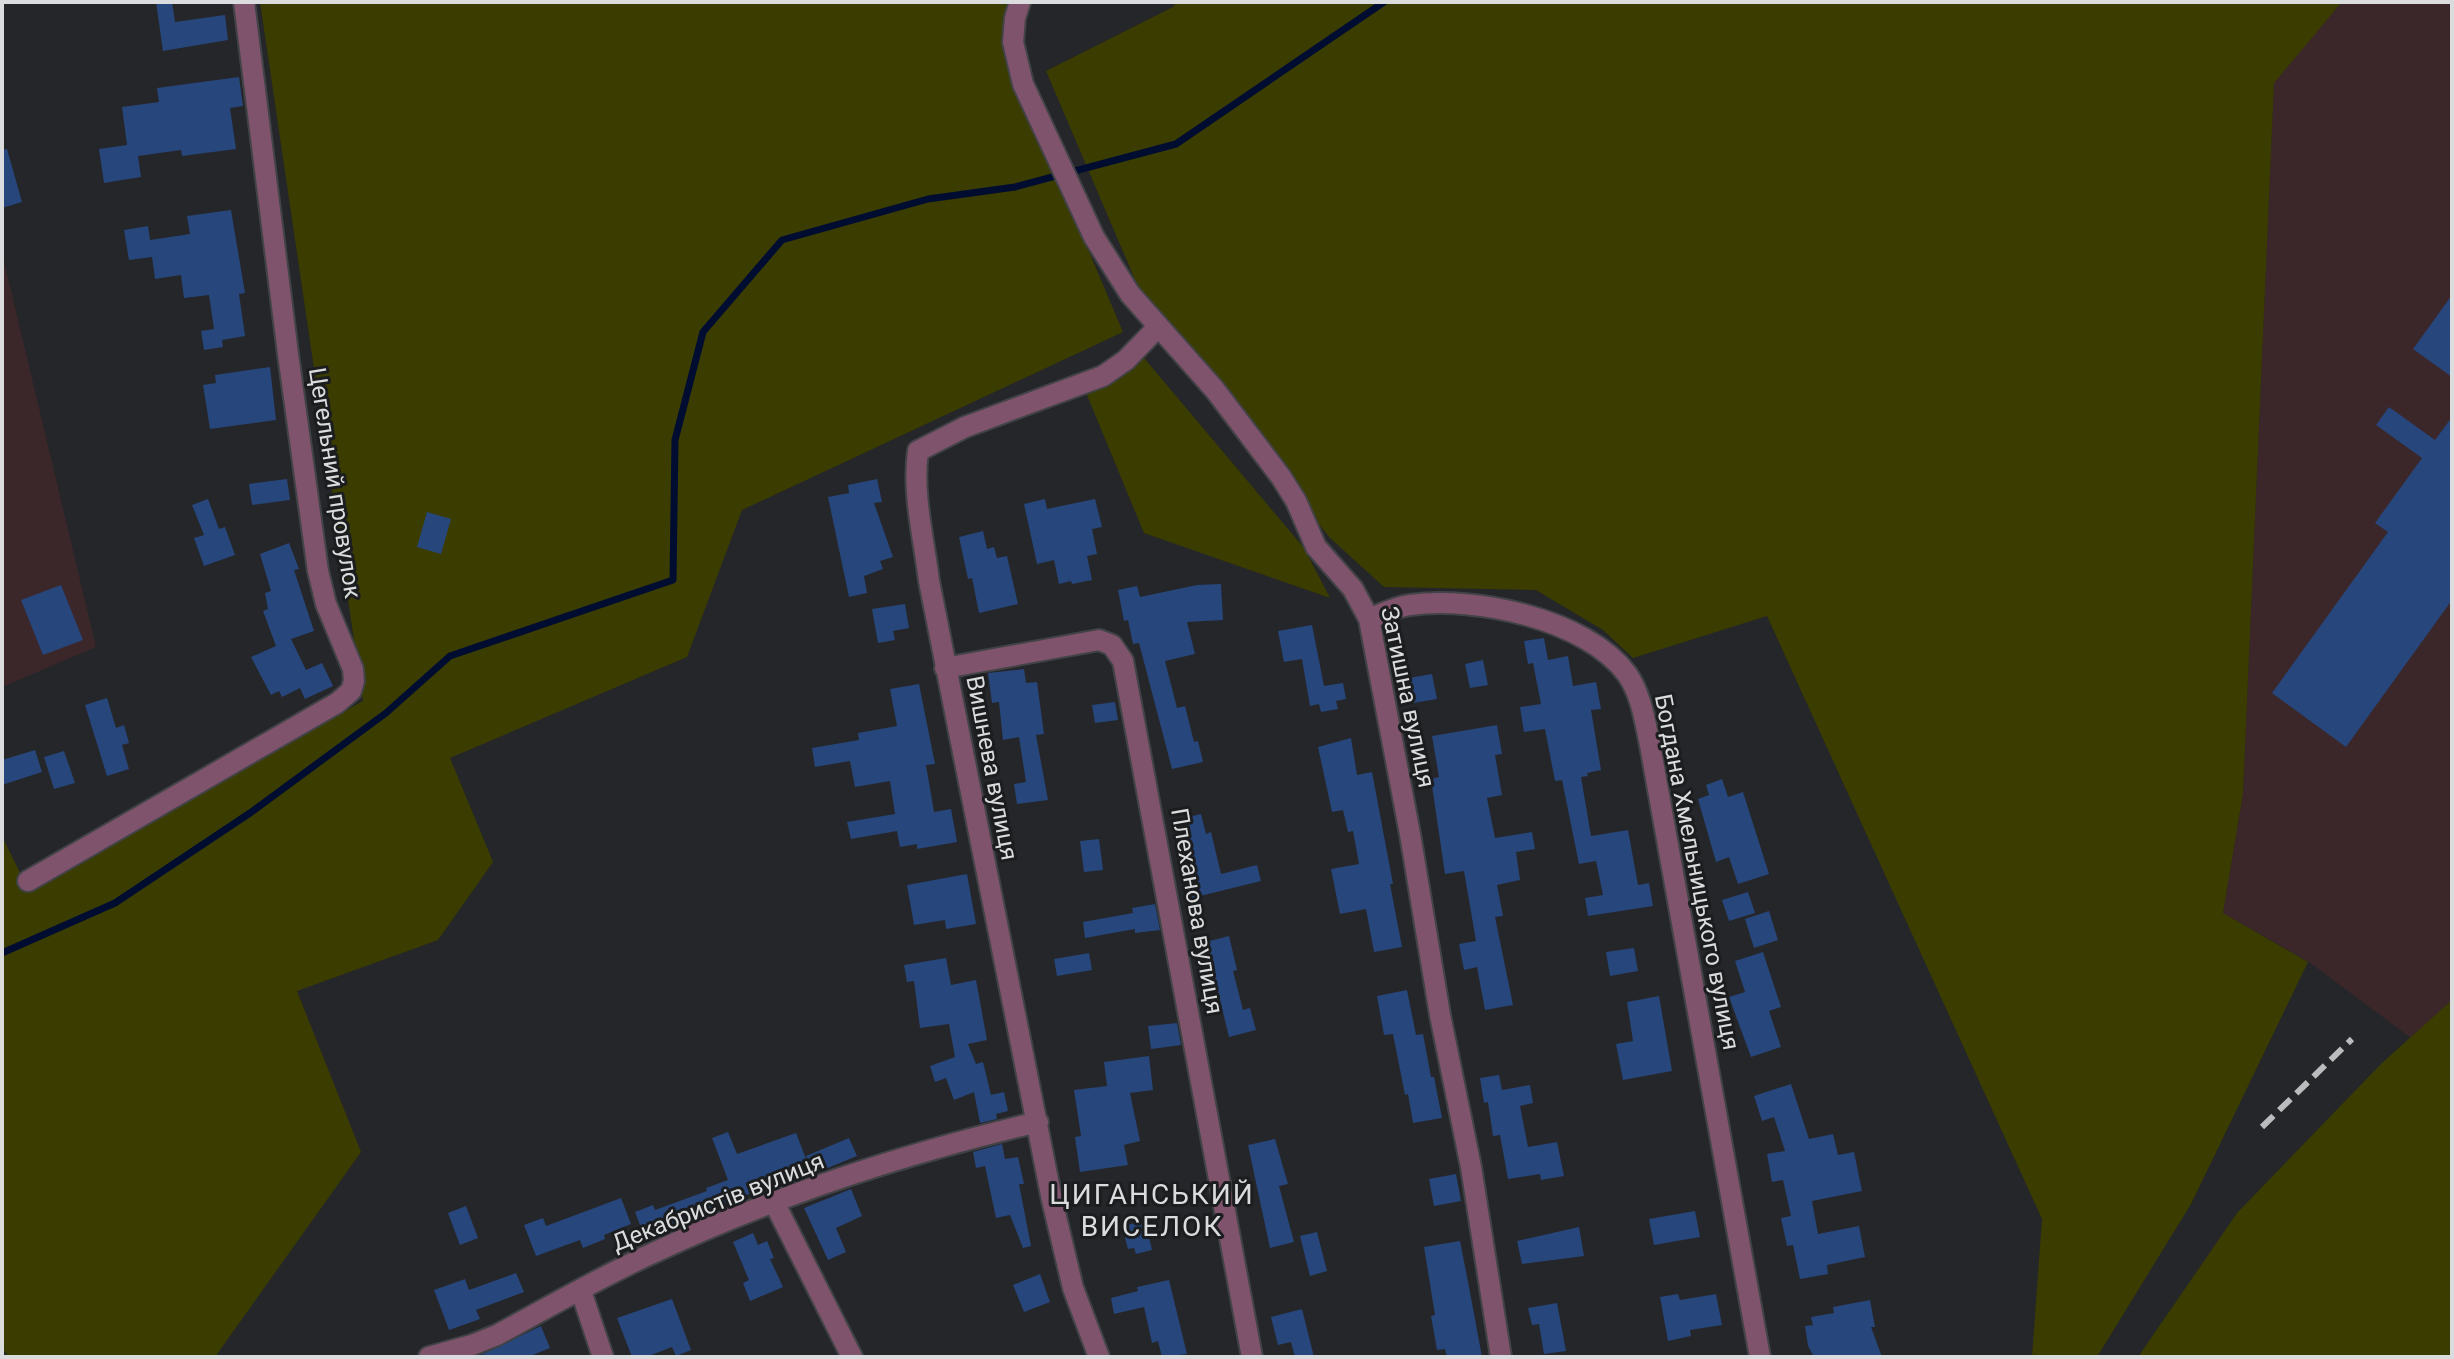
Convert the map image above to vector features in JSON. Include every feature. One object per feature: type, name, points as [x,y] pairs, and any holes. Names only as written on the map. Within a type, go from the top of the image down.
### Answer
[{"type":"street","name":"Цегельний провулок","points":[[28,881],[337,703],[351,691],[354,681],[349,655],[326,604],[319,578],[244,2]]},
{"type":"street","name":"Затишна вулиця","points":[[1020,2],[1015,18],[1014,53],[1023,84],[1094,237],[1123,284],[1215,390],[1289,489],[1316,547],[1353,589],[1369,619],[1410,834],[1440,1015],[1471,1167],[1501,1357]]},
{"type":"street","name":"Вишнева вулиця","points":[[1099,1357],[1065,1260],[945,668],[918,496],[918,451],[965,427],[1103,376],[1126,360],[1158,327]]},
{"type":"street","name":"Богдана Хмельницького вулиця","points":[[1369,619],[1397,608],[1434,604],[1472,606],[1534,618],[1560,625],[1588,639],[1616,662],[1630,679],[1650,745],[1760,1357]]},
{"type":"street","name":"Плеханова вулиця","points":[[945,668],[1099,640],[1112,645],[1123,661],[1252,1357]]},
{"type":"street","name":"Декабристів вулиця","points":[[429,1357],[489,1338],[654,1252],[774,1202],[963,1141],[1038,1122]]},
{"type":"street","points":[[774,1202],[852,1357]]},
{"type":"street","points":[[581,1291],[603,1357]]},
{"type":"shaded area","points":[[260,2],[1022,2],[1005,53],[1123,332],[742,510],[687,657],[450,758],[493,862],[438,940],[297,991],[361,1152],[215,1357],[9,1357],[2,1348],[2,836],[28,889],[363,701]]},
{"type":"shaded area","points":[[1177,2],[2342,2],[2274,83],[2243,794],[2223,913],[2308,962],[2191,1204],[2097,1357],[2032,1357],[2042,1219],[1767,616],[1633,658],[1603,630],[1536,590],[1384,587],[1330,538],[1148,310],[1046,71],[1173,7]]},
{"type":"shaded area","points":[[2342,2],[2452,2],[2452,1000],[2411,1038],[2309,962],[2223,913],[2243,794],[2274,82]]},
{"type":"shaded area","points":[[2,253],[96,647],[2,687]]},
{"type":"shaded area","points":[[1139,352],[1304,548],[1330,598],[1144,533],[1082,383]]},
{"type":"shaded area","points":[[2452,1000],[2452,1357],[2138,1357],[2237,1213],[2382,1063]]},
{"type":"building","points":[[156,2],[172,2],[175,22],[225,15],[228,40],[163,51]]},
{"type":"building","points":[[239,77],[243,106],[230,108],[236,149],[182,156],[181,150],[138,156],[141,177],[104,183],[99,149],[127,145],[122,107],[159,102],[157,88]]},
{"type":"building","points":[[7,149],[22,202],[2,208],[2,150]]},
{"type":"building","points":[[231,210],[245,293],[239,294],[245,336],[222,340],[223,347],[204,350],[201,331],[214,329],[209,295],[184,298],[181,275],[155,279],[152,257],[129,260],[124,230],[148,226],[150,240],[190,234],[187,216]]},
{"type":"building","points":[[2452,295],[2452,377],[2413,349]]},
{"type":"building","points":[[270,367],[276,420],[210,429],[203,385],[216,383],[215,375]]},
{"type":"building","points":[[2389,407],[2435,440],[2452,417],[2452,600],[2346,747],[2272,693],[2388,532],[2375,523],[2422,458],[2376,425]]},
{"type":"building","points":[[287,479],[290,500],[252,505],[249,484]]},
{"type":"building","points":[[877,479],[882,502],[874,503],[893,557],[880,561],[883,569],[864,576],[867,593],[849,597],[828,497],[849,493],[848,485]]},
{"type":"building","points":[[208,499],[219,529],[225,527],[235,555],[204,566],[194,538],[204,535],[192,505]]},
{"type":"building","points":[[1045,499],[1047,509],[1095,499],[1102,527],[1092,529],[1097,554],[1087,556],[1092,580],[1059,584],[1054,560],[1037,564],[1024,504]]},
{"type":"building","points":[[427,512],[451,519],[441,554],[417,547]]},
{"type":"building","points":[[983,531],[987,549],[994,547],[997,558],[1007,556],[1018,604],[979,613],[959,537]]},
{"type":"building","points":[[289,543],[299,569],[294,570],[314,631],[291,639],[306,670],[322,663],[333,686],[305,699],[300,688],[282,697],[279,691],[271,695],[251,657],[276,646],[263,611],[268,609],[265,593],[271,591],[260,554]]},
{"type":"building","points":[[1221,584],[1223,620],[1187,622],[1195,654],[1165,661],[1177,708],[1185,706],[1194,742],[1198,741],[1203,762],[1172,769],[1139,643],[1133,644],[1128,620],[1124,621],[1118,590],[1137,586],[1140,597],[1197,585]]},
{"type":"building","points":[[61,585],[83,640],[43,655],[21,600]]},
{"type":"building","points":[[905,604],[909,628],[893,631],[895,640],[878,643],[872,609]]},
{"type":"building","points":[[1312,625],[1324,686],[1343,683],[1346,699],[1336,701],[1338,709],[1321,712],[1319,704],[1310,706],[1302,659],[1284,662],[1278,631]]},
{"type":"building","points":[[1544,638],[1548,660],[1568,656],[1573,686],[1596,682],[1601,709],[1591,710],[1601,770],[1581,777],[1591,836],[1628,830],[1638,885],[1649,883],[1653,906],[1588,916],[1585,898],[1603,895],[1596,861],[1579,864],[1562,780],[1555,781],[1545,729],[1524,732],[1520,707],[1541,704],[1533,663],[1528,664],[1524,641]]},
{"type":"building","points":[[1483,660],[1488,685],[1470,688],[1465,664]]},
{"type":"building","points":[[1024,669],[1026,683],[1037,682],[1044,734],[1036,735],[1048,800],[1017,804],[1014,784],[1026,782],[1019,737],[1003,740],[999,702],[992,703],[988,673]]},
{"type":"building","points":[[1432,674],[1437,699],[1413,703],[1409,678]]},
{"type":"building","points":[[919,684],[935,764],[926,765],[934,812],[951,809],[957,842],[917,849],[917,844],[900,847],[897,831],[851,839],[847,822],[895,814],[890,781],[855,787],[850,761],[815,767],[812,748],[859,740],[858,733],[897,726],[890,689]]},
{"type":"building","points":[[107,698],[116,728],[124,725],[129,743],[122,745],[129,769],[107,776],[85,705]]},
{"type":"building","points":[[1115,702],[1118,720],[1095,723],[1092,705]]},
{"type":"building","points":[[1497,725],[1502,754],[1495,755],[1502,795],[1487,798],[1495,838],[1532,832],[1535,849],[1516,852],[1520,880],[1497,885],[1503,916],[1495,917],[1513,1005],[1485,1010],[1477,967],[1464,970],[1459,944],[1476,941],[1464,871],[1445,874],[1431,779],[1439,777],[1432,736]]},
{"type":"building","points":[[1351,738],[1357,775],[1372,772],[1402,947],[1374,952],[1366,909],[1340,914],[1331,869],[1359,864],[1353,831],[1348,832],[1343,810],[1332,812],[1318,747]]},
{"type":"building","points":[[35,750],[42,772],[2,785],[2,760]]},
{"type":"building","points":[[64,751],[75,783],[54,789],[44,757]]},
{"type":"building","points":[[1722,779],[1728,797],[1743,792],[1769,874],[1738,884],[1729,857],[1716,862],[1698,799],[1709,795],[1706,785]]},
{"type":"building","points":[[1201,814],[1206,834],[1211,832],[1221,874],[1257,865],[1261,881],[1192,898],[1188,882],[1193,881],[1179,819]]},
{"type":"building","points":[[1099,839],[1103,870],[1084,872],[1080,841]]},
{"type":"building","points":[[967,874],[976,924],[946,929],[945,920],[914,925],[907,885]]},
{"type":"building","points":[[1748,892],[1755,913],[1729,921],[1722,900]]},
{"type":"building","points":[[1155,904],[1160,930],[1135,933],[1135,929],[1085,938],[1083,922],[1133,913],[1132,908]]},
{"type":"building","points":[[1769,911],[1778,940],[1754,948],[1745,919]]},
{"type":"building","points":[[1229,936],[1237,970],[1233,971],[1243,1010],[1250,1008],[1256,1030],[1229,1037],[1214,975],[1210,976],[1202,943]]},
{"type":"building","points":[[1634,948],[1638,971],[1610,976],[1606,952]]},
{"type":"building","points":[[1763,952],[1781,1007],[1769,1011],[1781,1047],[1751,1057],[1729,997],[1745,992],[1735,961]]},
{"type":"building","points":[[1089,953],[1092,970],[1057,976],[1054,959]]},
{"type":"building","points":[[946,958],[951,985],[976,980],[987,1040],[968,1044],[976,1064],[983,1062],[991,1095],[1004,1092],[1008,1111],[996,1114],[997,1119],[980,1123],[974,1092],[954,1100],[946,1078],[935,1082],[930,1066],[955,1057],[949,1024],[920,1028],[914,981],[907,982],[904,965]]},
{"type":"building","points":[[1407,990],[1416,1035],[1423,1034],[1442,1118],[1413,1123],[1393,1034],[1384,1035],[1377,996]]},
{"type":"building","points":[[1659,996],[1672,1071],[1623,1080],[1616,1044],[1633,1041],[1627,1002]]},
{"type":"building","points":[[1177,1023],[1181,1045],[1151,1049],[1148,1026]]},
{"type":"building","points":[[1149,1056],[1153,1090],[1130,1093],[1140,1141],[1124,1145],[1128,1165],[1080,1172],[1075,1137],[1081,1136],[1074,1090],[1107,1086],[1104,1062]]},
{"type":"building","points":[[1499,1075],[1502,1090],[1530,1085],[1533,1103],[1520,1106],[1528,1147],[1557,1142],[1564,1176],[1541,1180],[1540,1174],[1508,1179],[1500,1135],[1493,1136],[1488,1102],[1484,1103],[1480,1078]]},
{"type":"building","points":[[1791,1084],[1809,1139],[1833,1134],[1838,1155],[1854,1152],[1862,1191],[1812,1201],[1818,1234],[1859,1226],[1865,1257],[1827,1265],[1828,1274],[1800,1279],[1793,1245],[1787,1246],[1781,1218],[1791,1216],[1783,1180],[1772,1182],[1767,1154],[1785,1151],[1774,1117],[1762,1121],[1754,1096]]},
{"type":"building","points":[[728,1132],[737,1154],[796,1133],[810,1169],[722,1205],[704,1216],[645,1238],[635,1212],[653,1205],[655,1210],[728,1180],[712,1138]]},
{"type":"building","points":[[849,1138],[857,1156],[813,1174],[806,1156]]},
{"type":"building","points":[[1275,1139],[1288,1184],[1279,1186],[1294,1242],[1270,1248],[1248,1145]]},
{"type":"building","points":[[1002,1144],[1005,1159],[1018,1157],[1024,1184],[1019,1184],[1031,1246],[1023,1248],[1010,1215],[996,1218],[985,1166],[976,1168],[973,1152]]},
{"type":"building","points":[[1456,1174],[1461,1201],[1434,1206],[1429,1179]]},
{"type":"building","points":[[851,1189],[862,1216],[836,1228],[846,1252],[828,1260],[804,1208]]},
{"type":"building","points":[[621,1198],[631,1224],[583,1248],[580,1240],[536,1256],[524,1225],[543,1218],[546,1226]]},
{"type":"building","points":[[466,1206],[478,1238],[460,1245],[448,1213]]},
{"type":"building","points":[[1695,1211],[1700,1237],[1654,1245],[1649,1219]]},
{"type":"building","points":[[1145,1221],[1152,1250],[1136,1254],[1134,1248],[1128,1249],[1122,1226]]},
{"type":"building","points":[[1579,1227],[1584,1256],[1522,1264],[1517,1241]]},
{"type":"building","points":[[1317,1232],[1327,1271],[1310,1276],[1300,1236]]},
{"type":"building","points":[[753,1233],[758,1245],[767,1241],[774,1258],[770,1259],[783,1287],[750,1301],[743,1283],[749,1280],[733,1242]]},
{"type":"building","points":[[1460,1241],[1482,1357],[1447,1357],[1445,1349],[1437,1350],[1424,1247]]},
{"type":"building","points":[[516,1273],[524,1292],[476,1310],[480,1319],[449,1330],[434,1290],[465,1279],[469,1290]]},
{"type":"building","points":[[1040,1274],[1050,1302],[1024,1312],[1013,1285]]},
{"type":"building","points":[[1169,1280],[1187,1354],[1162,1357],[1158,1341],[1152,1343],[1144,1307],[1114,1314],[1111,1298],[1138,1291],[1137,1287]]},
{"type":"building","points":[[1678,1294],[1680,1300],[1716,1294],[1722,1325],[1690,1330],[1691,1336],[1668,1341],[1660,1297]]},
{"type":"building","points":[[672,1299],[691,1350],[676,1356],[672,1347],[646,1357],[632,1357],[617,1318]]},
{"type":"building","points":[[1870,1300],[1875,1327],[1871,1327],[1882,1357],[1814,1357],[1808,1346],[1805,1326],[1813,1325],[1811,1317],[1834,1313],[1833,1307]]},
{"type":"building","points":[[1557,1303],[1566,1351],[1544,1354],[1539,1324],[1532,1325],[1528,1308]]},
{"type":"building","points":[[1302,1309],[1314,1357],[1295,1357],[1291,1342],[1278,1345],[1271,1317]]},
{"type":"building","points":[[541,1326],[550,1348],[528,1357],[477,1357]]},
{"type":"waterway","points":[[2,953],[115,903],[250,813],[386,713],[450,656],[673,580],[675,440],[703,332],[782,240],[928,199],[1015,187],[1176,144],[1384,2]]},
{"type":"railway","points":[[2262,1127],[2352,1039]]},
{"type":"district","name":"ЦИГАНСЬКИЙ ВИСЕЛОК","points":[[1152,1210]]}]
